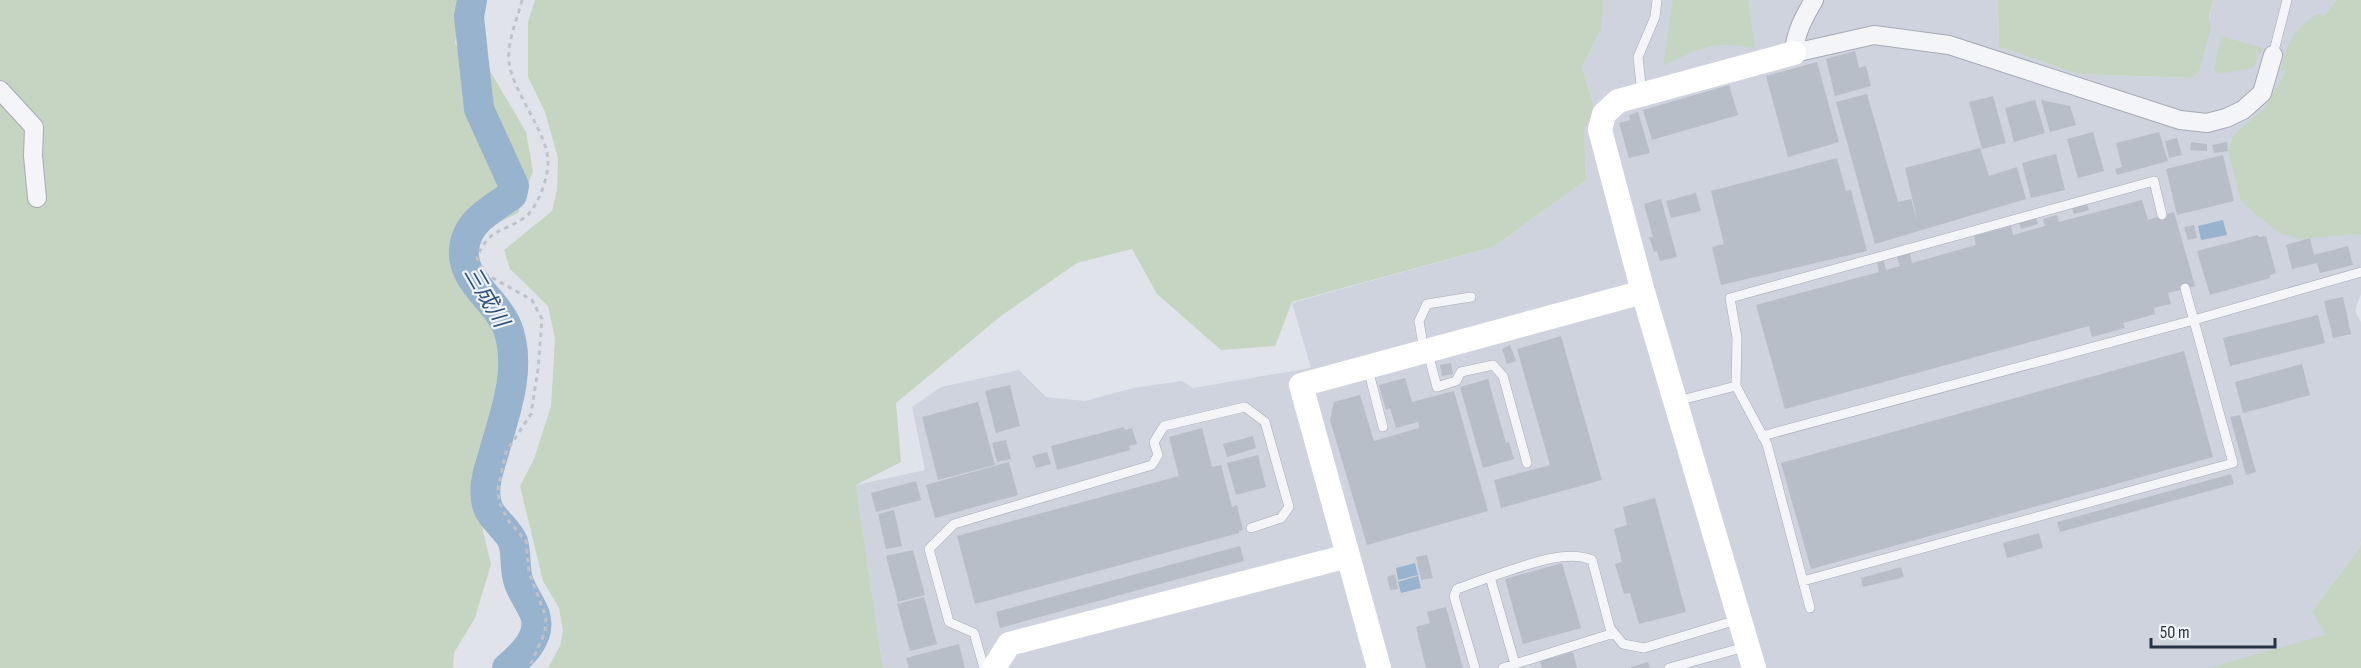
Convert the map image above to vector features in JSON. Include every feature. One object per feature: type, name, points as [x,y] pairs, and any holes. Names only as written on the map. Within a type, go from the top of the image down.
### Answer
[{"type":"street","points":[[1794,53],[1803,18],[1814,0]]},
{"type":"street","points":[[1751,657],[1642,292],[1600,130],[1604,114],[1618,101],[1794,53],[1874,35],[1949,45],[2181,120],[2207,123],[2243,110],[2262,93],[2273,55]]},
{"type":"street","points":[[0,90],[34,127],[33,156],[37,198]]},
{"type":"street","points":[[1379,668],[1301,385],[1642,292]]},
{"type":"street","points":[[994,668],[1009,644],[1348,556]]},
{"type":"lane","points":[[1642,94],[1638,57],[1655,17],[1657,0]]},
{"type":"lane","points":[[2273,55],[2286,0]]},
{"type":"lane","points":[[1810,608],[1767,444],[1736,386],[1737,338],[1730,298],[2154,181],[2162,216]]},
{"type":"lane","points":[[1762,436],[2194,320],[2361,272]]},
{"type":"lane","points":[[1803,581],[2233,463],[2186,288]]},
{"type":"lane","points":[[1471,297],[1427,304],[1419,321],[1437,387],[1456,381],[1461,372],[1493,365],[1503,376],[1527,463]]},
{"type":"lane","points":[[1367,367],[1383,427]]},
{"type":"lane","points":[[1675,402],[1736,386]]},
{"type":"lane","points":[[984,668],[974,633],[949,622],[929,549],[954,524],[1152,465],[1158,455],[1154,442],[1164,426],[1245,407],[1265,422],[1289,507],[1281,518],[1251,528]]},
{"type":"lane","points":[[1474,668],[1454,596],[1457,588],[1561,556],[1581,555],[1592,560],[1610,628],[1623,644],[1644,648],[1740,619]]},
{"type":"lane","points":[[1490,578],[1515,664]]},
{"type":"lane","points":[[1503,668],[1614,633]]},
{"type":"lane","points":[[1669,668],[1751,657]]},
{"type":"path","points":[[522,0],[509,43],[509,63],[514,80],[543,142],[548,164],[533,208],[525,218],[498,231],[483,243],[477,258],[484,273],[532,300],[542,319],[531,414],[506,452],[498,488],[499,502],[508,520],[526,541],[529,572],[546,617],[545,632],[529,668]]},
{"type":"shaded area","points":[[1604,0],[1998,0],[1999,47],[2078,74],[2192,78],[2199,72],[2213,0],[2336,0],[2295,56],[2264,110],[2234,134],[2361,236],[2361,294],[2355,311],[2361,322],[2361,542],[2360,547],[2312,612],[2345,668],[883,668],[856,485],[925,470],[912,407],[941,387],[1019,370],[1046,397],[1085,401],[1133,388],[1182,381],[1193,388],[1311,368],[1292,303],[1493,247],[1586,180],[1584,130],[1595,111],[1582,67],[1601,30]]},
{"type":"green space","points":[[0,0],[461,0],[455,44],[486,64],[526,132],[533,171],[518,213],[469,237],[467,263],[522,330],[523,364],[514,420],[483,484],[479,514],[491,564],[475,618],[454,653],[453,668],[0,668]]},
{"type":"green space","points":[[535,0],[1604,0],[1601,30],[1582,67],[1595,111],[1584,130],[1586,180],[1493,247],[1292,302],[1275,346],[1221,350],[1157,294],[1132,249],[1077,263],[1001,316],[896,403],[901,462],[856,485],[883,668],[548,668],[560,646],[563,631],[559,608],[543,581],[520,486],[534,459],[551,406],[555,338],[548,306],[510,269],[504,250],[552,211],[557,190],[558,158],[545,112],[528,77],[528,22]]},
{"type":"green space","points":[[1673,0],[1748,0],[1755,48],[1717,45],[1697,50],[1663,66]]},
{"type":"green space","points":[[1998,0],[2213,0],[2209,17],[2211,28],[2199,72],[2192,78],[2078,74],[1999,47]]},
{"type":"green space","points":[[2336,0],[2361,0],[2361,236],[2359,234],[2299,239],[2279,233],[2241,202],[2228,151],[2234,134],[2264,109],[2286,71],[2281,69],[2286,51],[2297,30],[2318,14],[2324,16]]},
{"type":"green space","points":[[2221,36],[2263,48],[2261,54],[2256,52],[2255,55],[2258,56],[2253,68],[2218,74],[2214,69]]},
{"type":"green space","points":[[2361,542],[2361,668],[2208,668],[2325,635],[2312,612],[2360,547]]},
{"type":"water","points":[[2223,220],[2227,235],[2201,240],[2198,226]]},
{"type":"water","points":[[1415,563],[1418,575],[1398,580],[1396,568]]},
{"type":"water","points":[[1418,576],[1421,588],[1401,593],[1398,582]]},
{"type":"building","points":[[1855,51],[1859,68],[1866,66],[1871,86],[1835,96],[1826,59]]},
{"type":"building","points":[[1817,62],[1839,142],[1788,157],[1766,76]]},
{"type":"building","points":[[1729,85],[1738,115],[1652,140],[1643,110]]},
{"type":"building","points":[[1867,94],[1898,202],[1911,199],[1918,223],[1905,168],[1980,148],[1989,176],[2017,167],[2026,199],[1875,244],[1836,102]]},
{"type":"building","points":[[1993,96],[2006,143],[1982,149],[1969,102]]},
{"type":"building","points":[[2035,100],[2045,133],[2014,142],[2005,108]]},
{"type":"building","points":[[2041,100],[2070,106],[2076,125],[2050,132]]},
{"type":"building","points":[[1638,112],[1650,153],[1629,158],[1619,123],[1630,120],[1629,115]]},
{"type":"building","points":[[2093,132],[2104,171],[2078,178],[2067,139]]},
{"type":"building","points":[[2159,132],[2168,161],[2117,175],[2115,169],[2122,167],[2116,143]]},
{"type":"building","points":[[2177,138],[2182,155],[2169,158],[2165,141]]},
{"type":"building","points":[[2191,142],[2207,144],[2207,151],[2190,150]]},
{"type":"building","points":[[2227,142],[2228,151],[2214,153],[2212,145]]},
{"type":"building","points":[[2056,154],[2065,190],[2031,198],[2022,163]]},
{"type":"building","points":[[2223,155],[2234,201],[2177,215],[2166,169]]},
{"type":"building","points":[[1837,158],[1846,191],[1851,190],[1867,251],[1721,285],[1712,247],[1724,244],[1711,191]]},
{"type":"building","points":[[1696,193],[1701,211],[1671,218],[1666,201]]},
{"type":"building","points":[[1661,199],[1677,257],[1660,261],[1649,237],[1653,237],[1644,204]]},
{"type":"building","points":[[2142,200],[2148,220],[2174,212],[2195,286],[2168,293],[2171,304],[2154,308],[2155,314],[2123,323],[2125,328],[2092,337],[2089,326],[1785,409],[1756,305],[1879,272],[1877,263],[1884,261],[1886,270],[1900,266],[1897,257],[1910,253],[1912,263],[1976,245],[1974,236],[2011,226],[2013,235],[2045,226],[2043,219],[2057,215],[2059,222]]},
{"type":"building","points":[[2087,204],[2089,210],[2074,214],[2072,208]]},
{"type":"building","points":[[2036,218],[2038,224],[2021,229],[2019,222]]},
{"type":"building","points":[[2194,225],[2197,238],[2188,240],[2184,227]]},
{"type":"building","points":[[2258,235],[2259,237],[2266,236],[2276,273],[2270,275],[2270,278],[2210,295],[2197,251]]},
{"type":"building","points":[[2310,238],[2314,255],[2348,246],[2353,265],[2320,273],[2317,263],[2292,269],[2286,245]]},
{"type":"building","points":[[2343,297],[2351,334],[2333,338],[2324,301]]},
{"type":"building","points":[[2318,315],[2325,343],[2230,366],[2223,338]]},
{"type":"building","points":[[1561,336],[1602,480],[1501,508],[1494,480],[1550,465],[1517,349]]},
{"type":"building","points":[[1510,345],[1516,361],[1507,364],[1502,349]]},
{"type":"building","points":[[2184,351],[2213,457],[1811,569],[1781,463]]},
{"type":"building","points":[[1451,363],[1453,374],[1442,376],[1440,365]]},
{"type":"building","points":[[2302,364],[2310,395],[2243,413],[2235,382]]},
{"type":"building","points":[[1405,378],[1412,402],[1454,391],[1488,511],[1367,545],[1330,420],[1334,402],[1360,395],[1374,441],[1419,428],[1418,422],[1396,428],[1390,408],[1386,410],[1379,385]]},
{"type":"building","points":[[1488,379],[1506,443],[1509,442],[1514,459],[1483,468],[1460,387]]},
{"type":"building","points":[[1010,385],[1020,426],[996,433],[985,391]]},
{"type":"building","points":[[978,402],[995,465],[938,480],[922,417]]},
{"type":"building","points":[[2240,415],[2256,472],[2246,475],[2230,417]]},
{"type":"building","points":[[1124,427],[1125,430],[1132,428],[1137,444],[1129,446],[1130,450],[1057,470],[1051,446]]},
{"type":"building","points":[[1202,428],[1212,467],[1221,465],[1232,507],[1237,505],[1243,530],[1239,533],[975,604],[957,536],[1179,476],[1169,437]]},
{"type":"building","points":[[1253,436],[1256,448],[1227,457],[1223,444]]},
{"type":"building","points":[[1006,440],[1011,459],[997,462],[992,443]]},
{"type":"building","points":[[1047,452],[1051,464],[1036,468],[1032,456]]},
{"type":"building","points":[[1258,455],[1266,487],[1236,495],[1227,463]]},
{"type":"building","points":[[1009,462],[1018,495],[935,518],[926,485]]},
{"type":"building","points":[[2231,474],[2234,484],[2060,532],[2057,522]]},
{"type":"building","points":[[916,481],[921,500],[876,512],[871,493]]},
{"type":"building","points":[[1655,498],[1686,612],[1639,624],[1630,593],[1624,594],[1615,564],[1622,562],[1614,529],[1627,525],[1623,507]]},
{"type":"building","points":[[894,510],[902,546],[886,549],[878,514]]},
{"type":"building","points":[[2039,533],[2043,548],[2007,558],[2003,543]]},
{"type":"building","points":[[1240,546],[1244,561],[1000,628],[996,612]]},
{"type":"building","points":[[913,550],[925,595],[898,602],[886,556]]},
{"type":"building","points":[[1427,555],[1433,578],[1421,580],[1416,557]]},
{"type":"building","points":[[1562,563],[1581,628],[1523,644],[1505,579]]},
{"type":"building","points":[[1901,567],[1904,577],[1863,587],[1861,578]]},
{"type":"building","points":[[1395,574],[1398,589],[1390,590],[1387,577]]},
{"type":"building","points":[[924,597],[937,644],[910,651],[897,604]]},
{"type":"building","points":[[1446,607],[1463,668],[1426,668],[1416,627],[1430,623],[1427,612]]},
{"type":"building","points":[[959,644],[965,668],[909,668],[906,658]]},
{"type":"building","points":[[1573,652],[1577,668],[1542,668],[1540,661]]},
{"type":"building","points":[[1648,662],[1650,668],[1631,668],[1631,667]]},
{"type":"waterway","name":"三成川","points":[[472,0],[469,17],[479,109],[514,186],[512,195],[474,224],[465,241],[464,251],[469,273],[504,321],[512,347],[510,392],[485,491],[489,510],[513,542],[517,578],[535,615],[536,631],[529,645],[507,668]]}]
